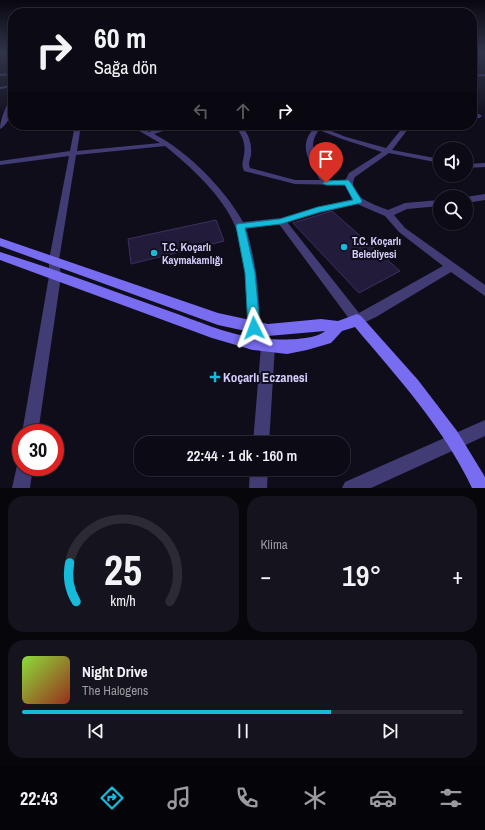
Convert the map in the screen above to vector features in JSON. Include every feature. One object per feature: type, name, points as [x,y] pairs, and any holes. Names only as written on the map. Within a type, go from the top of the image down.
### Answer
[{"type":"main road","points":[[0,242],[218,319],[254,328],[285,330],[321,325],[338,327]]},
{"type":"main road","points":[[0,256],[212,332],[261,345],[286,347],[307,344],[326,339],[338,327],[357,320],[400,368],[455,441],[471,466],[481,488]]},
{"type":"street","points":[[0,127],[8,115]]},
{"type":"street","points":[[31,424],[55,276],[54,260],[77,130]]},
{"type":"street","points":[[141,130],[166,144],[182,157],[217,192],[231,210],[240,226],[250,273],[254,328],[261,345],[261,436]]},
{"type":"street","points":[[148,134],[161,130]]},
{"type":"street","points":[[236,130],[240,134],[245,135]]},
{"type":"street","points":[[241,130],[247,141],[248,155],[245,164],[247,169],[295,182],[348,183]]},
{"type":"street","points":[[312,130],[308,147],[326,183]]},
{"type":"street","points":[[324,130],[344,138],[388,150],[433,160]]},
{"type":"street","points":[[358,201],[348,183],[348,179],[388,150],[404,130]]},
{"type":"street","points":[[0,163],[74,153],[166,144]]},
{"type":"street","points":[[473,166],[485,165]]},
{"type":"street","points":[[473,199],[485,196]]},
{"type":"street","points":[[240,226],[281,222],[318,210],[358,201],[388,214],[402,230],[485,291]]},
{"type":"street","points":[[388,214],[404,206],[433,204]]},
{"type":"street","points":[[281,222],[357,320],[372,314],[451,267]]},
{"type":"street","points":[[351,488],[485,428]]},
{"type":"street","points":[[21,488],[23,476]]},
{"type":"street","points":[[258,488],[259,476]]},
{"type":"building","name":"T.C. Koçarlı Belediyesi","points":[[332,211],[400,271],[359,293],[293,223]]},
{"type":"building","name":"T.C. Koçarlı Kaymakamlığı","points":[[216,220],[224,241],[131,264],[128,239]]},
{"type":"place","name":"T.C. Koçarlı Belediyesi","points":[[344,247]]},
{"type":"place","name":"T.C. Koçarlı Kaymakamlığı","points":[[154,253]]},
{"type":"place","name":"Koçarlı Eczanesi","points":[[215,377]]},
{"type":"route","points":[[254,328],[250,273],[246,248],[240,226],[281,222],[318,210],[358,201],[348,183],[326,183]]}]
